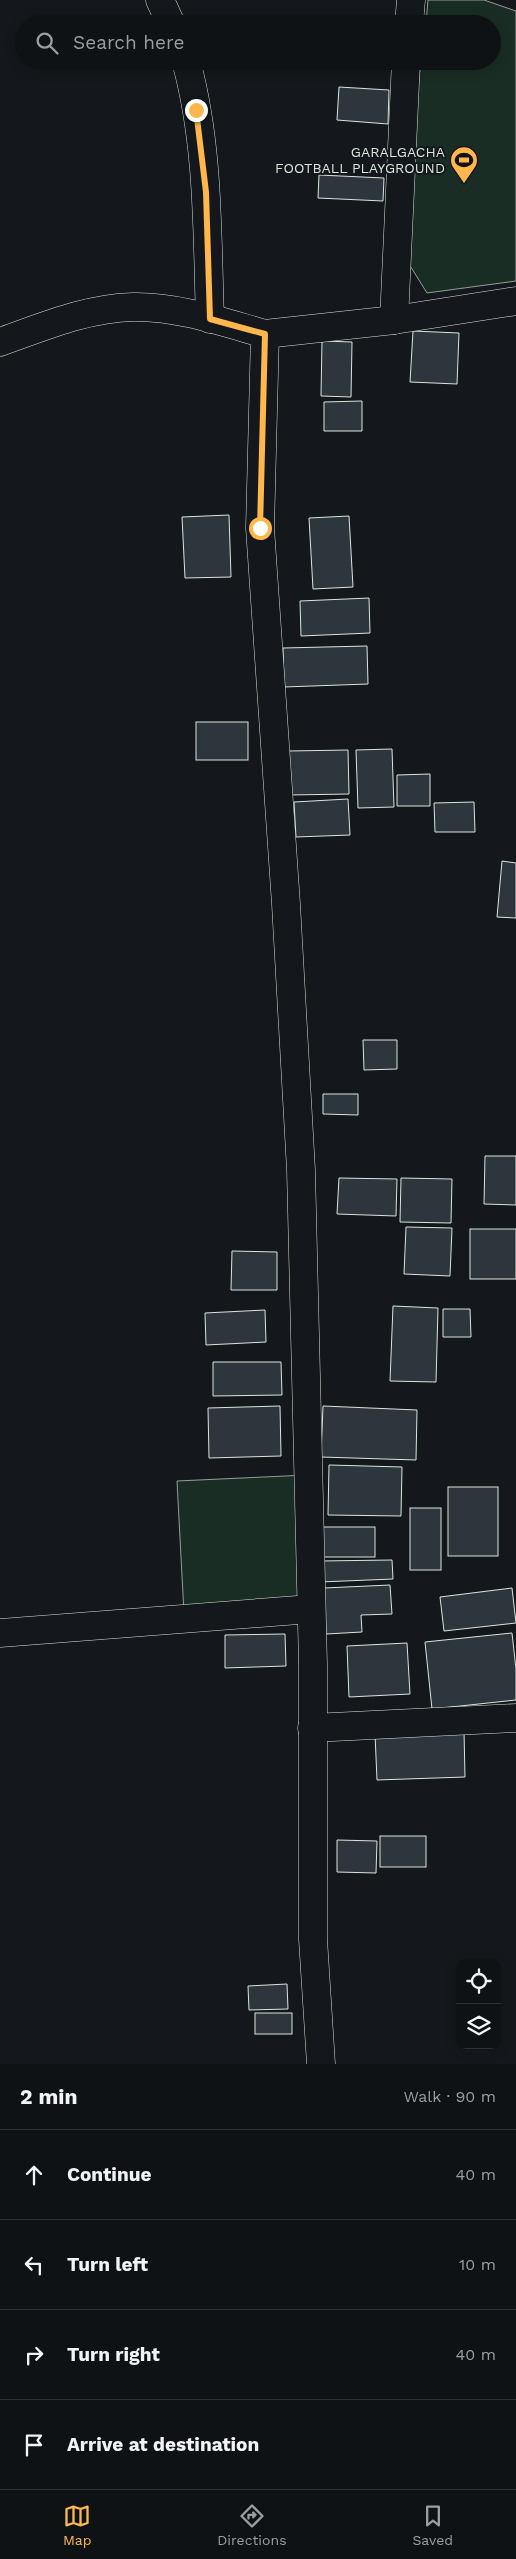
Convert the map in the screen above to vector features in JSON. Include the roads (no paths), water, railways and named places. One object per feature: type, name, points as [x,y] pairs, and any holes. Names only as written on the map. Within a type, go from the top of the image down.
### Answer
[{"type":"street","points":[[160,0],[168,15]]},
{"type":"street","points":[[410,15],[411,0]]},
{"type":"street","points":[[188,70],[196,110],[206,192],[210,319]]},
{"type":"street","points":[[394,320],[406,70]]},
{"type":"street","points":[[0,342],[57,322],[98,311],[125,308],[176,311],[265,334],[394,320],[516,301]]},
{"type":"street","points":[[265,334],[260,528],[286,894],[301,1170],[311,1609],[313,1939],[321,2064]]},
{"type":"street","points":[[0,1633],[311,1609]]},
{"type":"street","points":[[312,1728],[516,1718]]},
{"type":"place","name":"GARALGACHA FOOTBALL PLAYGROUND","points":[[464,184]]}]
